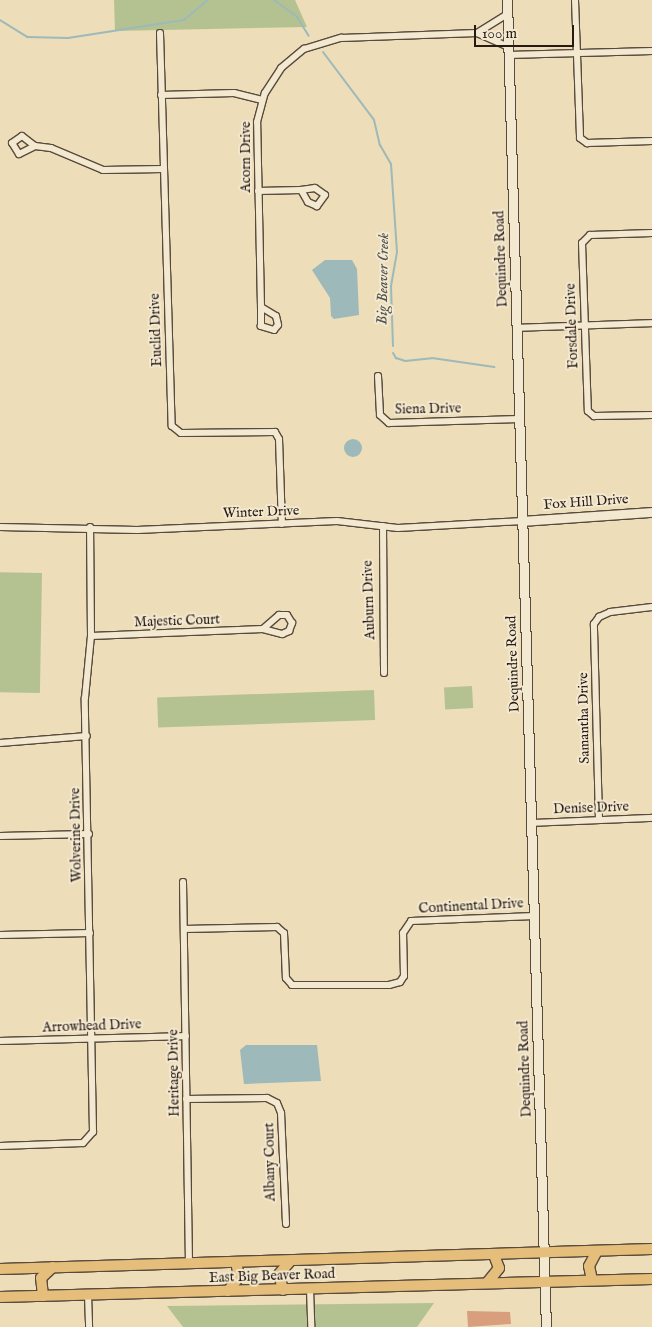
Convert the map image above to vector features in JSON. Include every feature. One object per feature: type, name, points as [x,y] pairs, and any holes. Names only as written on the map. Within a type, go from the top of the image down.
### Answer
[{"type":"main road","name":"Dequindre Road","points":[[507,0],[546,1327]]},
{"type":"main road","name":"Fox Hill Drive","points":[[522,521],[652,512]]},
{"type":"main road","name":"East Big Beaver Road","points":[[0,1269],[652,1249]]},
{"type":"main road","points":[[592,1280],[589,1266],[597,1251]]},
{"type":"main road","points":[[486,1284],[499,1268],[494,1254]]},
{"type":"main road","points":[[283,1290],[279,1274],[291,1260]]},
{"type":"main road","points":[[228,1291],[240,1277],[236,1262]]},
{"type":"main road","points":[[43,1296],[41,1278],[53,1267]]},
{"type":"main road","name":"East Big Beaver Road","points":[[0,1298],[652,1279]]},
{"type":"street","points":[[575,0],[581,141],[652,141]]},
{"type":"street","name":"Acorn Drive","points":[[261,307],[257,122],[262,100],[281,68],[319,43],[349,37],[477,32],[507,14]]},
{"type":"street","name":"Acorn Drive","points":[[477,32],[508,51]]},
{"type":"street","name":"Euclid Drive","points":[[160,33],[172,426],[181,433],[275,432],[279,439],[282,524]]},
{"type":"street","points":[[508,51],[576,53],[652,50]]},
{"type":"street","points":[[161,94],[234,93],[262,100]]},
{"type":"street","points":[[36,146],[51,148],[103,170],[163,169]]},
{"type":"street","points":[[258,191],[301,190]]},
{"type":"street","name":"Forsdale Drive","points":[[652,233],[584,237],[584,325],[589,414],[652,415]]},
{"type":"street","points":[[516,328],[652,324]]},
{"type":"street","name":"Siena Drive","points":[[378,376],[380,415],[389,423],[519,419]]},
{"type":"street","name":"Winter Drive","points":[[0,527],[90,527],[136,530],[346,522],[383,526],[522,521]]},
{"type":"street","name":"Auburn Drive","points":[[383,526],[384,673]]},
{"type":"street","name":"Wolverine Drive","points":[[0,1146],[87,1142],[94,1126],[86,685],[91,636],[90,527]]},
{"type":"street","name":"Samantha Drive","points":[[599,820],[594,628],[599,617],[652,607]]},
{"type":"street","name":"Majestic Court","points":[[91,636],[263,630]]},
{"type":"street","points":[[0,743],[87,736]]},
{"type":"street","name":"Denise Drive","points":[[531,823],[652,818]]},
{"type":"street","points":[[0,836],[89,834]]},
{"type":"street","name":"Heritage Drive","points":[[183,882],[190,1263]]},
{"type":"street","name":"Continental Drive","points":[[184,929],[277,927],[284,933],[286,978],[292,986],[389,985],[400,982],[404,976],[404,933],[411,922],[534,916]]},
{"type":"street","points":[[0,935],[90,932]]},
{"type":"street","name":"Arrowhead Drive","points":[[0,1042],[186,1036]]},
{"type":"street","name":"Albany Court","points":[[186,1099],[266,1098],[277,1103],[286,1224]]},
{"type":"street","points":[[310,1289],[311,1327]]},
{"type":"street","points":[[88,1295],[89,1327]]},
{"type":"green space","points":[[114,0],[295,0],[307,27],[115,31]]},
{"type":"green space","points":[[0,572],[42,573],[40,693],[0,692]]},
{"type":"green space","points":[[472,686],[473,708],[445,709],[444,687]]},
{"type":"green space","points":[[374,690],[375,720],[158,728],[157,698]]},
{"type":"green space","points":[[434,1303],[417,1327],[183,1327],[167,1306]]},
{"type":"water","points":[[325,260],[352,260],[357,269],[359,315],[334,319],[331,316],[330,298],[312,270]]},
{"type":"water","points":[[353,439],[359,442],[362,448],[359,454],[353,457],[347,454],[344,448],[347,442]]},
{"type":"water","points":[[246,1045],[317,1045],[321,1081],[244,1084],[240,1050]]},
{"type":"building","points":[[467,1311],[510,1312],[511,1324],[468,1327]]},
{"type":"waterway","points":[[0,20],[27,37],[68,38],[184,20],[208,0]]},
{"type":"waterway","name":"Big Beaver Creek","points":[[274,0],[297,17],[309,36]]},
{"type":"waterway","name":"Big Beaver Creek","points":[[323,52],[374,120],[380,145],[391,164],[397,252],[391,286],[393,346]]},
{"type":"waterway","name":"Big Beaver Creek","points":[[393,353],[396,358],[405,361],[432,358],[494,367]]}]
